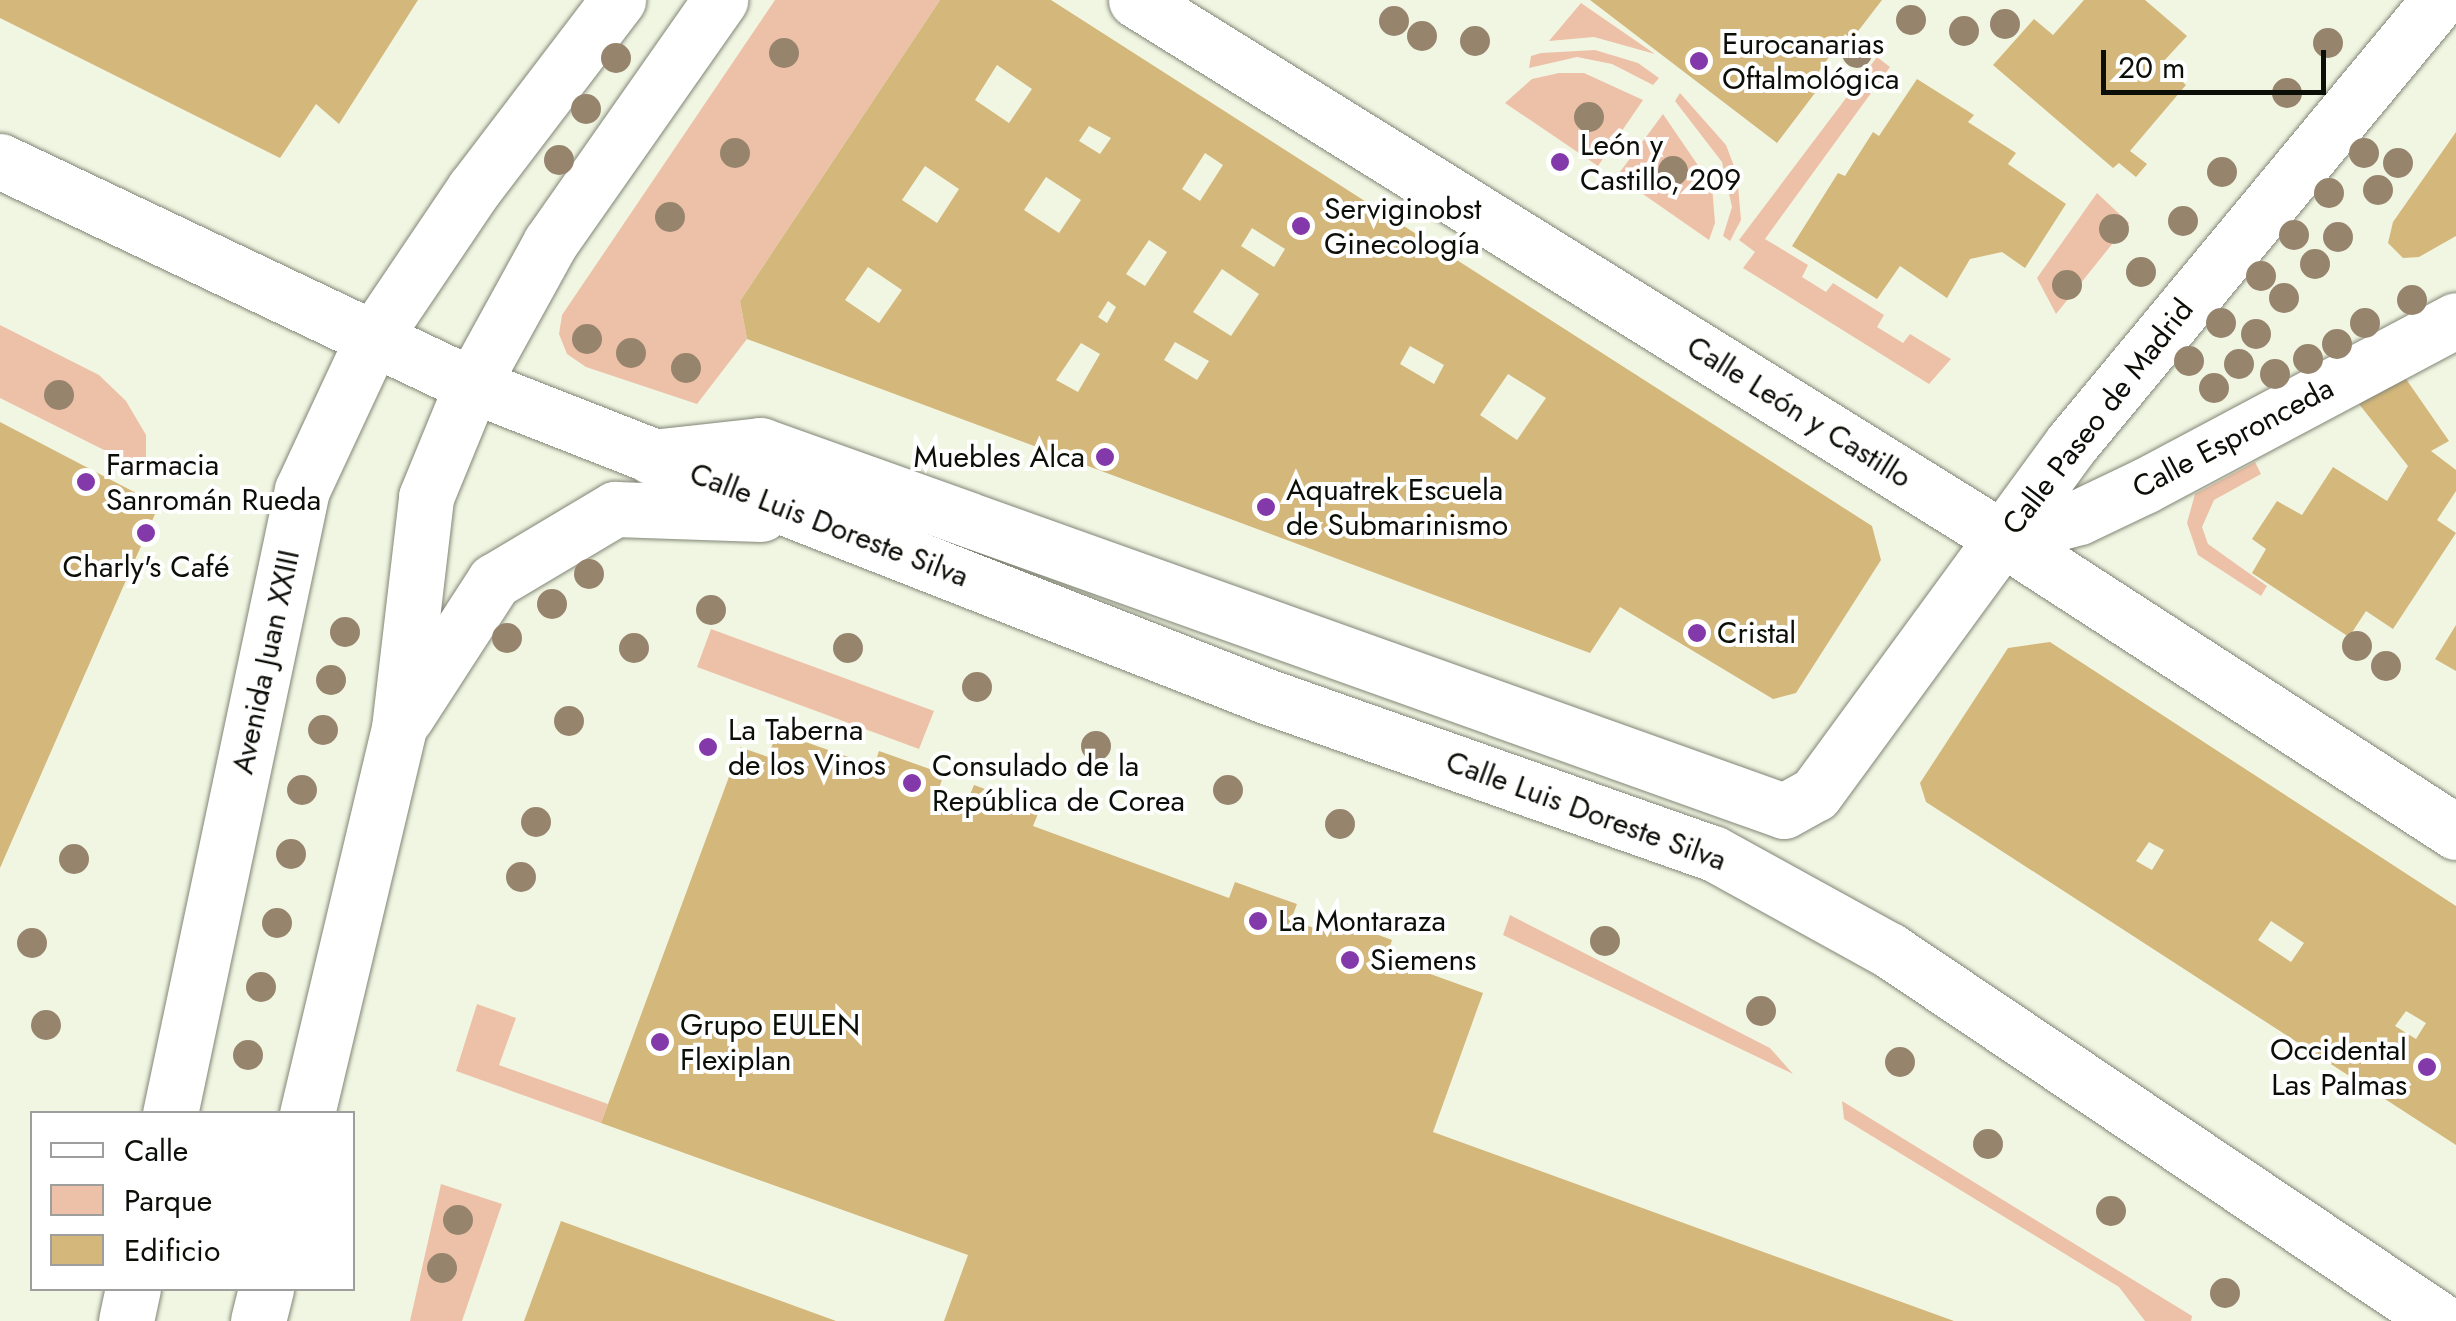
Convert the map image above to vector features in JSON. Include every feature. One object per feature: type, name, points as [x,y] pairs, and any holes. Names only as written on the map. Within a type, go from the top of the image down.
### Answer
[{"type":"street","name":"Avenida Juan XXIII","points":[[171,1111],[302,490],[372,340],[474,190],[618,0]]},
{"type":"street","points":[[309,1111],[399,728],[426,497],[472,385],[550,243],[720,0]]},
{"type":"street","name":"Calle León y Castillo","points":[[1136,0],[2002,538],[2456,832]]},
{"type":"street","name":"Calle Paseo de Madrid","points":[[1753,802],[1784,811],[1815,794],[2072,442],[2440,0]]},
{"type":"street","name":"Calle Luis Doreste Silva","points":[[0,161],[472,385],[1266,696],[1713,854],[1888,950],[2441,1321]]},
{"type":"street","name":"Calle Espronceda","points":[[2002,538],[2078,516],[2144,486],[2456,320]]},
{"type":"street","name":"Calle Luis Doreste Silva","points":[[652,457],[760,445],[1753,802]]},
{"type":"street","points":[[399,728],[494,582],[615,508],[814,517]]},
{"type":"street","points":[[126,1321],[132,1291]]},
{"type":"street","points":[[258,1321],[265,1291]]},
{"type":"green space","points":[[775,0],[940,0],[740,301],[747,339],[697,404],[586,367],[567,354],[559,334],[562,315]]},
{"type":"green space","points":[[1581,3],[1655,54],[1594,37],[1549,41]]},
{"type":"green space","points":[[1595,50],[1638,63],[1659,78],[1653,85],[1612,64],[1577,57],[1529,68],[1531,56],[1541,53]]},
{"type":"green space","points":[[1877,57],[1890,67],[1765,239],[1808,265],[1802,277],[1826,292],[1833,283],[1884,315],[1877,327],[1903,343],[1910,334],[1951,359],[1929,384],[1743,268],[1755,252],[1739,240]]},
{"type":"green space","points":[[1584,73],[1643,100],[1598,166],[1505,103],[1532,79]]},
{"type":"green space","points":[[1680,93],[1726,145],[1737,174],[1741,220],[1730,241],[1723,236],[1732,207],[1722,162],[1675,101]]},
{"type":"green space","points":[[1663,114],[1712,186],[1715,223],[1709,240],[1617,176]]},
{"type":"green space","points":[[2097,193],[2129,223],[2056,314],[2037,278]]},
{"type":"green space","points":[[0,325],[99,375],[126,401],[146,435],[146,471],[0,398]]},
{"type":"green space","points":[[2255,462],[2261,474],[2214,500],[2202,527],[2208,544],[2267,586],[2261,596],[2198,555],[2187,523],[2195,494]]},
{"type":"green space","points":[[711,629],[934,711],[919,749],[697,667]]},
{"type":"green space","points":[[1510,915],[1770,1048],[1793,1074],[1503,935]]},
{"type":"green space","points":[[477,1004],[516,1018],[499,1065],[608,1104],[601,1123],[456,1071]]},
{"type":"green space","points":[[1842,1101],[2192,1316],[2191,1321],[2145,1321],[2119,1287],[1844,1119]]},
{"type":"green space","points":[[441,1184],[502,1204],[462,1321],[410,1321]]},
{"type":"building","points":[[0,0],[418,0],[339,124],[316,104],[280,158],[0,18]]},
{"type":"building","points":[[940,0],[1051,0],[1872,526],[1881,560],[1796,693],[1773,699],[1620,607],[1590,653],[747,339],[740,301]],"holes":[[[997,65],[1032,89],[1009,123],[975,100]],[[1089,126],[1111,138],[1100,154],[1079,141]],[[1205,153],[1223,165],[1200,201],[1182,189]],[[925,166],[959,189],[937,223],[902,200]],[[1046,177],[1081,200],[1059,233],[1024,210]],[[1252,228],[1285,249],[1274,267],[1241,246]],[[1149,240],[1167,252],[1145,286],[1126,274]],[[868,267],[902,290],[879,323],[845,300]],[[1222,269],[1259,294],[1231,336],[1193,312]],[[1108,301],[1116,307],[1107,323],[1098,317]],[[1175,342],[1209,361],[1197,380],[1164,360]],[[1081,343],[1100,354],[1078,392],[1056,380]],[[1410,346],[1444,365],[1434,384],[1400,364]],[[1508,374],[1546,398],[1517,440],[1480,415]]]},
{"type":"building","points":[[1590,0],[1882,0],[1852,39],[1845,34],[1811,83],[1818,89],[1777,143]]},
{"type":"building","points":[[2084,0],[2145,0],[2187,36],[2162,63],[2186,85],[2130,151],[2147,164],[2136,177],[2119,163],[2113,168],[1993,65],[2034,19],[2053,35]]},
{"type":"building","points":[[1917,79],[1974,115],[1968,122],[2016,153],[2008,164],[2066,204],[2025,268],[2002,252],[1970,259],[1947,298],[1900,266],[1877,299],[1792,246],[1838,173],[1845,176],[1873,132],[1879,136]]},
{"type":"building","points":[[2456,132],[2456,236],[2419,257],[2403,258],[2388,243],[2393,222]]},
{"type":"building","points":[[2406,379],[2449,441],[2431,451],[2456,470],[2456,491],[2437,520],[2456,533],[2393,629],[2366,611],[2349,637],[2252,573],[2266,549],[2252,539],[2277,501],[2302,515],[2333,467],[2387,501],[2408,466],[2359,404]]},
{"type":"building","points":[[0,422],[159,505],[0,868]]},
{"type":"building","points":[[2456,625],[2456,671],[2435,659]]},
{"type":"building","points":[[2050,642],[2456,906],[2456,1145],[1926,802],[1920,783],[2008,648]],"holes":[[[2149,842],[2164,850],[2152,870],[2136,861]],[[2271,921],[2304,943],[2291,962],[2258,940]],[[2406,1011],[2426,1023],[2416,1039],[2395,1026]]]},
{"type":"building","points":[[777,732],[874,766],[879,751],[944,774],[938,791],[967,802],[974,785],[1040,809],[1033,826],[1229,898],[1235,882],[1297,904],[1291,920],[1323,931],[1327,916],[1392,940],[1386,958],[1483,993],[1433,1132],[1954,1321],[944,1321],[968,1255],[601,1123],[740,747],[768,757]]},
{"type":"building","points":[[561,1221],[836,1321],[524,1321]]},
{"type":"place","name":"Eurocanarias Oftalmológica","points":[[1699,61]]},
{"type":"place","name":"León y Castillo, 209","points":[[1560,162]]},
{"type":"place","name":"Serviginobst Ginecología","points":[[1301,226]]},
{"type":"place","name":"Muebles Alca","points":[[1105,457]]},
{"type":"place","name":"Farmacia Sanromán Rueda","points":[[86,482]]},
{"type":"place","name":"Aquatrek Escuela de Submarinismo","points":[[1266,507]]},
{"type":"place","name":"Charly's Café","points":[[146,533]]},
{"type":"place","name":"Cristal","points":[[1697,633]]},
{"type":"place","name":"La Taberna de los Vinos","points":[[708,747]]},
{"type":"place","name":"Consulado de la República de Corea","points":[[912,783]]},
{"type":"place","name":"La Montaraza","points":[[1258,921]]},
{"type":"place","name":"Siemens","points":[[1350,960]]},
{"type":"place","name":"Grupo EULEN Flexiplan","points":[[660,1042]]},
{"type":"place","name":"Occidental Las Palmas","points":[[2427,1067]]}]
